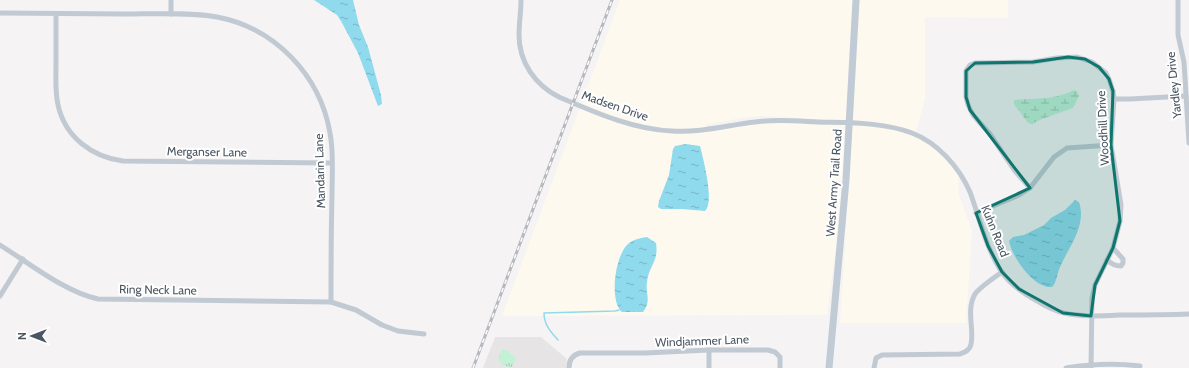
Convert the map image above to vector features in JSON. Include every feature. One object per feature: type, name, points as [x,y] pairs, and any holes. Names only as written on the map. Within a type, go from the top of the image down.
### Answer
[{"type":"main road","name":"West Army Trail Road","points":[[829,368],[846,180],[856,0]]},
{"type":"street","points":[[171,0],[171,14]]},
{"type":"street","name":"Madsen Drive","points":[[521,0],[519,35],[520,49],[526,65],[532,76],[541,86],[550,93],[573,103],[630,124],[650,129],[669,131],[702,130],[763,121],[849,123]]},
{"type":"street","name":"Yardley Drive","points":[[1178,0],[1178,35],[1186,56],[1186,96],[1189,143]]},
{"type":"street","name":"Mandarin Lane","points":[[0,13],[171,14],[217,17],[246,26],[269,38],[286,51],[310,79],[326,114],[330,133],[332,163],[331,302]]},
{"type":"street","name":"Merganser Lane","points":[[56,14],[56,93],[58,106],[61,115],[77,140],[101,156],[123,161],[332,163]]},
{"type":"street","name":"Woodhill Drive","points":[[1030,188],[1015,171],[990,134],[973,115],[966,97],[966,71],[970,65],[975,63],[1033,62],[1068,57],[1085,58],[1106,73],[1111,85],[1114,99],[1111,144],[1121,205],[1120,221],[1113,248],[1108,260],[1101,270],[1095,286],[1091,316],[1091,366]]},
{"type":"street","points":[[1114,99],[1186,96]]},
{"type":"street","name":"Kuhn Road","points":[[849,123],[900,129],[927,141],[942,152],[957,170],[969,191],[988,246],[1002,272],[1018,289],[1044,305],[1063,313],[1091,316],[1189,314]]},
{"type":"street","points":[[976,213],[1019,195],[1030,188],[1054,157],[1067,148],[1111,144]]},
{"type":"street","name":"Ring Neck Lane","points":[[0,245],[71,290],[84,296],[98,299],[331,302],[356,310],[382,325],[398,331],[424,334]]},
{"type":"street","points":[[1108,260],[1113,265],[1117,266],[1121,266],[1123,263],[1123,259],[1113,248]]},
{"type":"street","points":[[0,296],[23,259]]},
{"type":"street","points":[[874,368],[875,360],[886,354],[960,354],[968,350],[971,344],[970,313],[975,294],[1002,272]]},
{"type":"street","points":[[709,350],[709,368]]},
{"type":"street","name":"Windjammer Lane","points":[[569,368],[571,359],[577,354],[709,350],[772,351],[780,357],[780,368]]},
{"type":"street","points":[[1066,368],[1128,365],[1140,366]]},
{"type":"highlighted area","points":[[1068,57],[1085,59],[1099,67],[1109,79],[1113,91],[1111,145],[1120,221],[1113,248],[1095,285],[1091,316],[1063,313],[1019,289],[1002,272],[988,246],[976,213],[1030,188],[970,110],[966,97],[966,71],[975,63],[1033,62]]},
{"type":"shaded area","points":[[620,0],[854,0],[848,121],[763,116],[746,117],[706,125],[707,128],[754,120],[847,125],[843,193],[827,315],[502,316]]},
{"type":"shaded area","points":[[860,0],[1008,0],[1008,18],[925,17],[925,100],[916,132],[942,148],[958,168],[959,195],[972,230],[966,323],[840,323]]},
{"type":"shaded area","points":[[495,337],[541,337],[567,359],[566,368],[483,368]]},
{"type":"green space","points":[[1074,90],[1077,91],[1079,96],[1073,108],[1032,124],[1028,123],[1014,104],[1014,100],[1060,96]]},
{"type":"green space","points":[[502,349],[509,351],[509,353],[516,357],[512,367],[501,365],[501,362],[498,361]]},
{"type":"water","points":[[314,0],[353,0],[359,25],[368,47],[382,104],[378,106],[358,53],[341,21],[337,15]]},
{"type":"water","points":[[686,144],[700,146],[709,190],[708,206],[705,211],[661,209],[658,207],[659,201],[669,175],[673,149],[675,146]]},
{"type":"water","points":[[1075,200],[1079,202],[1081,211],[1079,228],[1060,267],[1054,285],[1052,287],[1045,286],[1031,278],[1025,271],[1014,255],[1009,241],[1013,237],[1024,235],[1044,225],[1051,218],[1065,210]]},
{"type":"water","points":[[647,237],[656,243],[657,249],[655,259],[648,276],[648,300],[646,308],[643,312],[622,312],[618,306],[615,289],[615,279],[619,259],[629,243]]},
{"type":"waterway","points":[[558,340],[550,331],[544,317],[544,313],[619,310]]},
{"type":"railway","points":[[473,368],[612,0]]}]
